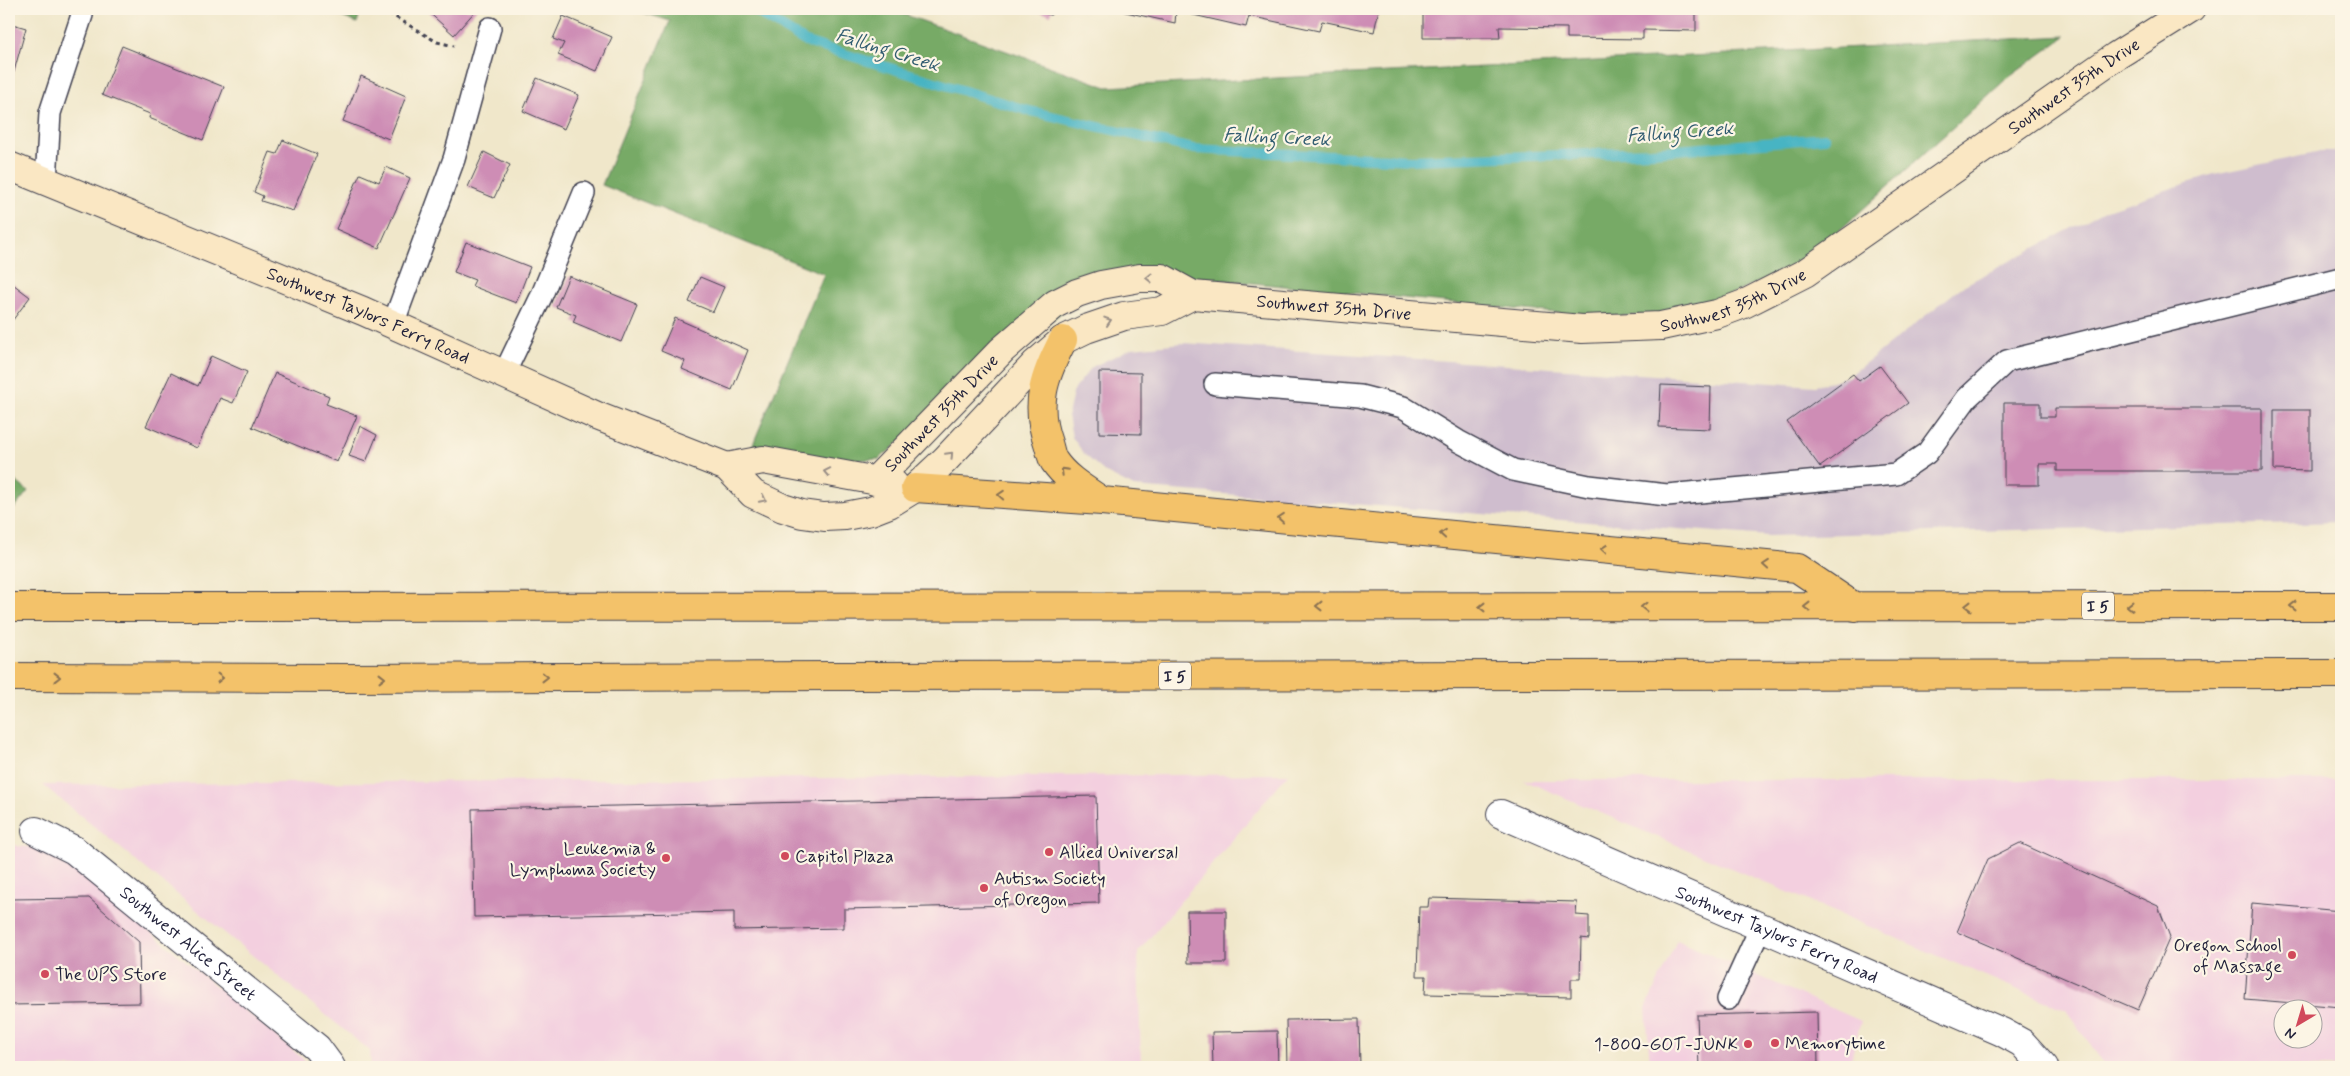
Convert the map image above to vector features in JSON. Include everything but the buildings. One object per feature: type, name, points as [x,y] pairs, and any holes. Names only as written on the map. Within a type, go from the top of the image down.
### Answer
[{"type":"highway","points":[[1063,340],[1045,379],[1040,405],[1044,432],[1054,461],[1075,482],[1102,501]]},
{"type":"highway","points":[[915,488],[1102,501],[1797,568],[1855,607]]},
{"type":"highway","name":"I 5","points":[[9,607],[2341,606]]},
{"type":"highway","name":"I 5","points":[[9,677],[2341,674]]},
{"type":"street","name":"Southwest 35th Drive","points":[[875,481],[1002,350],[1055,304],[1077,293],[1101,285],[1140,278],[1162,278],[1193,295],[1582,329],[1661,326],[1717,314],[1744,304],[1805,273],[2116,56],[2191,9]]},
{"type":"street","name":"Southwest Taylors Ferry Road","points":[[9,166],[393,324],[638,433],[727,466],[753,494],[783,508],[802,514],[824,517],[846,516],[871,511],[889,504],[915,488]]},
{"type":"street","name":"Southwest 35th Drive","points":[[915,488],[945,460],[1035,364],[1063,340],[1110,320],[1140,312],[1162,310],[1193,295]]},
{"type":"street","name":"Southwest Taylors Ferry Road","points":[[727,466],[763,460],[915,488]]},
{"type":"street","name":"Southwest Taylors Ferry Road","points":[[1501,814],[2002,1032],[2022,1043],[2044,1067]]},
{"type":"street","name":"Southwest Alice Street","points":[[36,831],[74,850],[317,1048],[331,1067]]},
{"type":"lane","points":[[46,181],[50,112],[82,15],[80,9]]},
{"type":"lane","points":[[393,324],[454,159],[490,28]]},
{"type":"lane","points":[[504,374],[541,297],[584,193]]},
{"type":"lane","points":[[1215,384],[1360,396],[1403,407],[1458,441],[1513,470],[1590,486],[1667,495],[1896,474],[1927,453],[1967,398],[2007,360],[2341,278]]},
{"type":"lane","points":[[1728,999],[1761,926]]},
{"type":"path","points":[[382,9],[437,42],[462,48]]},
{"type":"shaded area","points":[[2325,151],[2341,151],[2341,522],[1768,536],[1134,487],[1106,473],[1085,455],[1072,437],[1068,415],[1074,389],[1092,367],[1132,348],[1183,343],[1815,386],[1849,376],[1963,286],[2104,211],[2214,174]]},
{"type":"shaded area","name":"Capitol Plaza","points":[[1288,774],[1138,952],[1141,1067],[371,1067],[370,1051],[43,785]]},
{"type":"shaded area","points":[[1523,780],[2341,780],[2341,1067],[2106,1067],[2066,1010]]},
{"type":"shaded area","points":[[9,839],[16,846],[43,848],[57,854],[313,1067],[9,1067]]},
{"type":"shaded area","points":[[1677,940],[1861,1021],[1849,1067],[1650,1067],[1646,1008]]},
{"type":"green space","points":[[322,9],[361,9],[357,23]]},
{"type":"green space","points":[[631,9],[889,9],[1107,87],[2066,36],[2004,81],[1818,250],[1777,274],[1735,293],[1668,312],[1619,316],[1576,315],[1172,275],[1098,283],[879,459],[828,461],[751,449],[824,274],[602,185],[670,21]]},
{"type":"green space","points":[[9,476],[28,491],[9,515]]},
{"type":"waterway","name":"Falling Creek","points":[[752,9],[806,42],[1026,110],[1194,149],[1411,160],[1652,152],[1825,138]]},
{"type":"place","name":"Allied Universal","points":[[1049,852]]},
{"type":"place","name":"Capitol Plaza","points":[[785,856]]},
{"type":"place","name":"Leukemia & Lymphoma Society","points":[[666,858]]},
{"type":"place","name":"Autism Society of Oregon","points":[[984,888]]},
{"type":"place","name":"Oregon School of Massage","points":[[2292,955]]},
{"type":"place","name":"The UPS Store","points":[[45,974]]},
{"type":"place","name":"Memorytime","points":[[1775,1043]]},
{"type":"place","name":"1-800-GOT-JUNK","points":[[1748,1044]]}]
